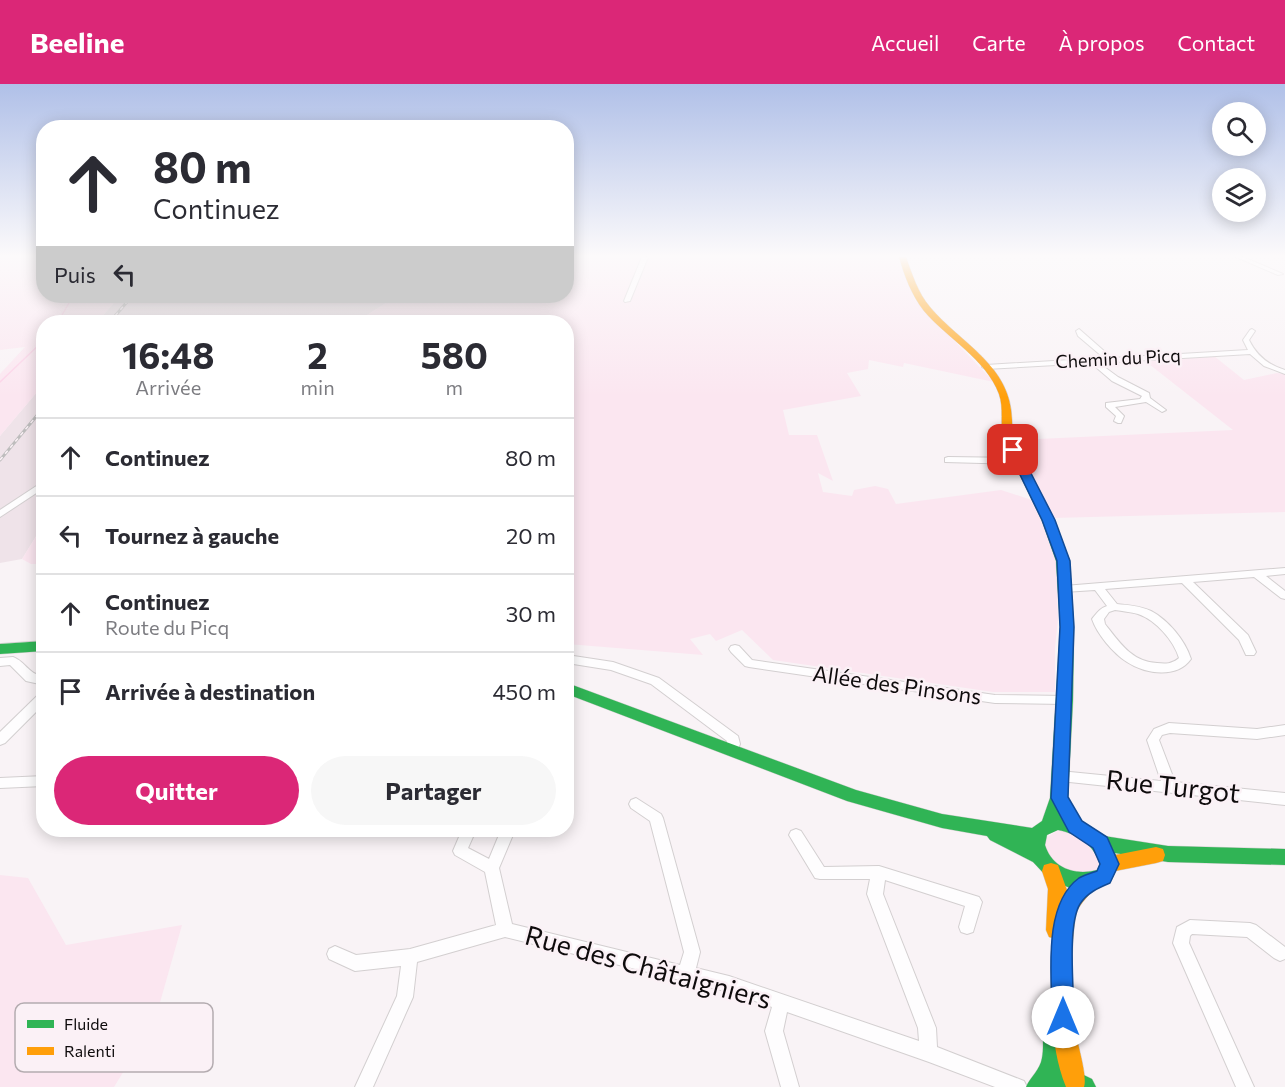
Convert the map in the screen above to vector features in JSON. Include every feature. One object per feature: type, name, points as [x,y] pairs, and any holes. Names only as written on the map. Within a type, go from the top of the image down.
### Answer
[{"type":"street","points":[[924,304],[999,383],[1005,395],[1007,439],[1048,520],[1063,561],[1067,627],[1065,700],[1059,798],[1050,824]]},
{"type":"street","points":[[1079,331],[1080,335],[1110,360]]},
{"type":"street","points":[[1252,331],[1246,340],[1250,352],[1271,369],[1285,372]]},
{"type":"street","name":"Chemin du Picq","points":[[986,367],[1250,352]]},
{"type":"street","points":[[1093,361],[1115,379],[1146,395],[1146,399],[1162,410]]},
{"type":"street","points":[[1118,421],[1120,416],[1109,405],[1146,399]]},
{"type":"street","points":[[948,460],[1019,461]]},
{"type":"street","points":[[0,514],[36,489]]},
{"type":"street","points":[[1064,589],[1285,571]]},
{"type":"street","points":[[1257,574],[1285,596]]},
{"type":"street","points":[[1185,580],[1244,638],[1250,652]]},
{"type":"street","points":[[1098,587],[1114,607],[1138,611],[1155,620],[1180,648],[1185,659],[1180,665],[1170,668],[1152,668],[1130,661],[1100,625],[1098,619],[1105,610],[1114,607]]},
{"type":"street","points":[[0,649],[36,647]]},
{"type":"street","name":"Allée des Pinsons","points":[[735,649],[749,663],[995,699],[1065,700]]},
{"type":"street","points":[[574,660],[613,666],[655,681],[733,739],[732,748]]},
{"type":"street","points":[[0,662],[12,661],[30,678],[36,679]]},
{"type":"street","points":[[574,691],[732,748],[853,796],[942,821],[1035,836]]},
{"type":"street","points":[[0,740],[36,704]]},
{"type":"street","points":[[1170,788],[1153,740],[1158,732],[1169,728],[1257,734],[1285,730]]},
{"type":"street","name":"Rue Turgot","points":[[1060,776],[1285,799]]},
{"type":"street","points":[[0,783],[36,781]]},
{"type":"street","points":[[1059,798],[1076,826],[1100,843],[1168,854],[1285,857]]},
{"type":"street","points":[[636,804],[656,818],[692,952],[686,974]]},
{"type":"street","points":[[1037,855],[1034,845],[1035,836],[1043,827],[1050,824],[1076,826]]},
{"type":"street","points":[[982,829],[1037,855],[1051,871],[1062,878],[1087,883]]},
{"type":"street","points":[[796,835],[820,873],[879,872],[974,902],[967,927]]},
{"type":"street","points":[[466,837],[460,851],[492,868]]},
{"type":"street","points":[[505,837],[492,868],[505,930]]},
{"type":"street","points":[[1100,843],[1110,864]]},
{"type":"street","points":[[1110,864],[1168,854]]},
{"type":"street","points":[[1079,1083],[1066,1058],[1063,1022],[1063,924],[1071,899],[1087,883],[1103,878],[1110,864]]},
{"type":"street","points":[[1043,1081],[1054,1055],[1058,889],[1051,871]]},
{"type":"street","points":[[879,872],[875,894],[927,1028],[929,1053]]},
{"type":"street","points":[[1245,1087],[1181,943],[1183,932],[1190,927],[1250,930],[1281,952]]},
{"type":"street","name":"Rue des Châtaigniers","points":[[335,954],[355,963],[410,957],[505,930],[729,984],[1017,1086],[1043,1081]]},
{"type":"street","points":[[364,1087],[405,997],[410,957]]},
{"type":"street","points":[[781,1003],[774,1031],[790,1087]]},
{"type":"street","points":[[1043,1081],[1057,1074],[1079,1083]]},
{"type":"shaded area","points":[[0,304],[113,304],[103,315],[36,315],[36,393],[0,436],[0,374],[25,347],[0,350]]},
{"type":"shaded area","points":[[113,304],[385,304],[367,315],[103,315]]},
{"type":"shaded area","points":[[385,304],[919,304],[994,382],[904,363],[903,367],[869,360],[868,369],[847,373],[861,396],[783,410],[789,435],[817,435],[833,481],[818,473],[823,492],[852,496],[854,490],[875,486],[888,489],[896,504],[1001,490],[1032,500],[1040,514],[1056,558],[1058,619],[1055,648],[1055,692],[993,692],[773,660],[742,630],[716,641],[710,634],[690,639],[703,655],[574,645],[574,315],[367,315]]},
{"type":"shaded area","points":[[1214,356],[1244,380],[1277,373],[1285,374],[1285,512],[1053,518],[1015,440],[1233,430],[1140,357]]},
{"type":"shaded area","points":[[36,393],[36,536],[22,559],[0,563],[0,436]]},
{"type":"shaded area","points":[[36,536],[36,564],[22,559]]},
{"type":"shaded area","points":[[1057,831],[1075,835],[1094,848],[1099,860],[1098,868],[1091,873],[1071,872],[1051,859],[1046,849],[1046,838]]},
{"type":"shaded area","points":[[0,875],[28,878],[66,945],[182,925],[160,1003],[15,1003],[15,1072],[123,1072],[114,1087],[0,1087]]},
{"type":"waterway","points":[[62,315],[68,304]]},
{"type":"waterway","points":[[0,382],[36,348]]},
{"type":"railway","points":[[116,315],[125,304]]},
{"type":"railway","points":[[0,460],[36,417]]},
{"type":"traffic: fast","points":[[1008,440],[1048,521],[1063,561],[1067,627],[1065,700],[1059,798],[1050,824]]},
{"type":"traffic: fast","points":[[0,649],[36,647]]},
{"type":"traffic: fast","points":[[574,691],[853,796],[942,821],[1035,836]]},
{"type":"traffic: fast","points":[[1058,823],[1076,827],[1097,841],[1107,855],[1110,864],[1103,877],[1083,882],[1070,880],[1056,873],[1042,860],[1038,853],[1036,837],[1041,830],[1058,823]]},
{"type":"traffic: fast","points":[[996,835],[1037,855]]},
{"type":"traffic: fast","points":[[1100,843],[1168,854],[1285,857]]},
{"type":"traffic: fast","points":[[1049,1075],[1054,1055],[1054,1017]]},
{"type":"traffic: fast","points":[[1038,1087],[1048,1077],[1054,1076],[1066,1077],[1084,1087]]},
{"type":"traffic: slow","points":[[923,304],[981,360],[999,383],[1007,411],[1008,440]]},
{"type":"traffic: slow","points":[[1110,864],[1156,855]]},
{"type":"traffic: slow","points":[[1051,871],[1058,889],[1056,930]]},
{"type":"traffic: slow","points":[[1075,1080],[1067,1052],[1063,1023],[1063,933],[1069,906],[1087,883]]},
{"type":"route","points":[[1013,450],[1048,520],[1063,561],[1067,627],[1059,798],[1076,826],[1094,836],[1100,843],[1110,864],[1103,878],[1087,883],[1071,899],[1063,924],[1063,1017]]}]
